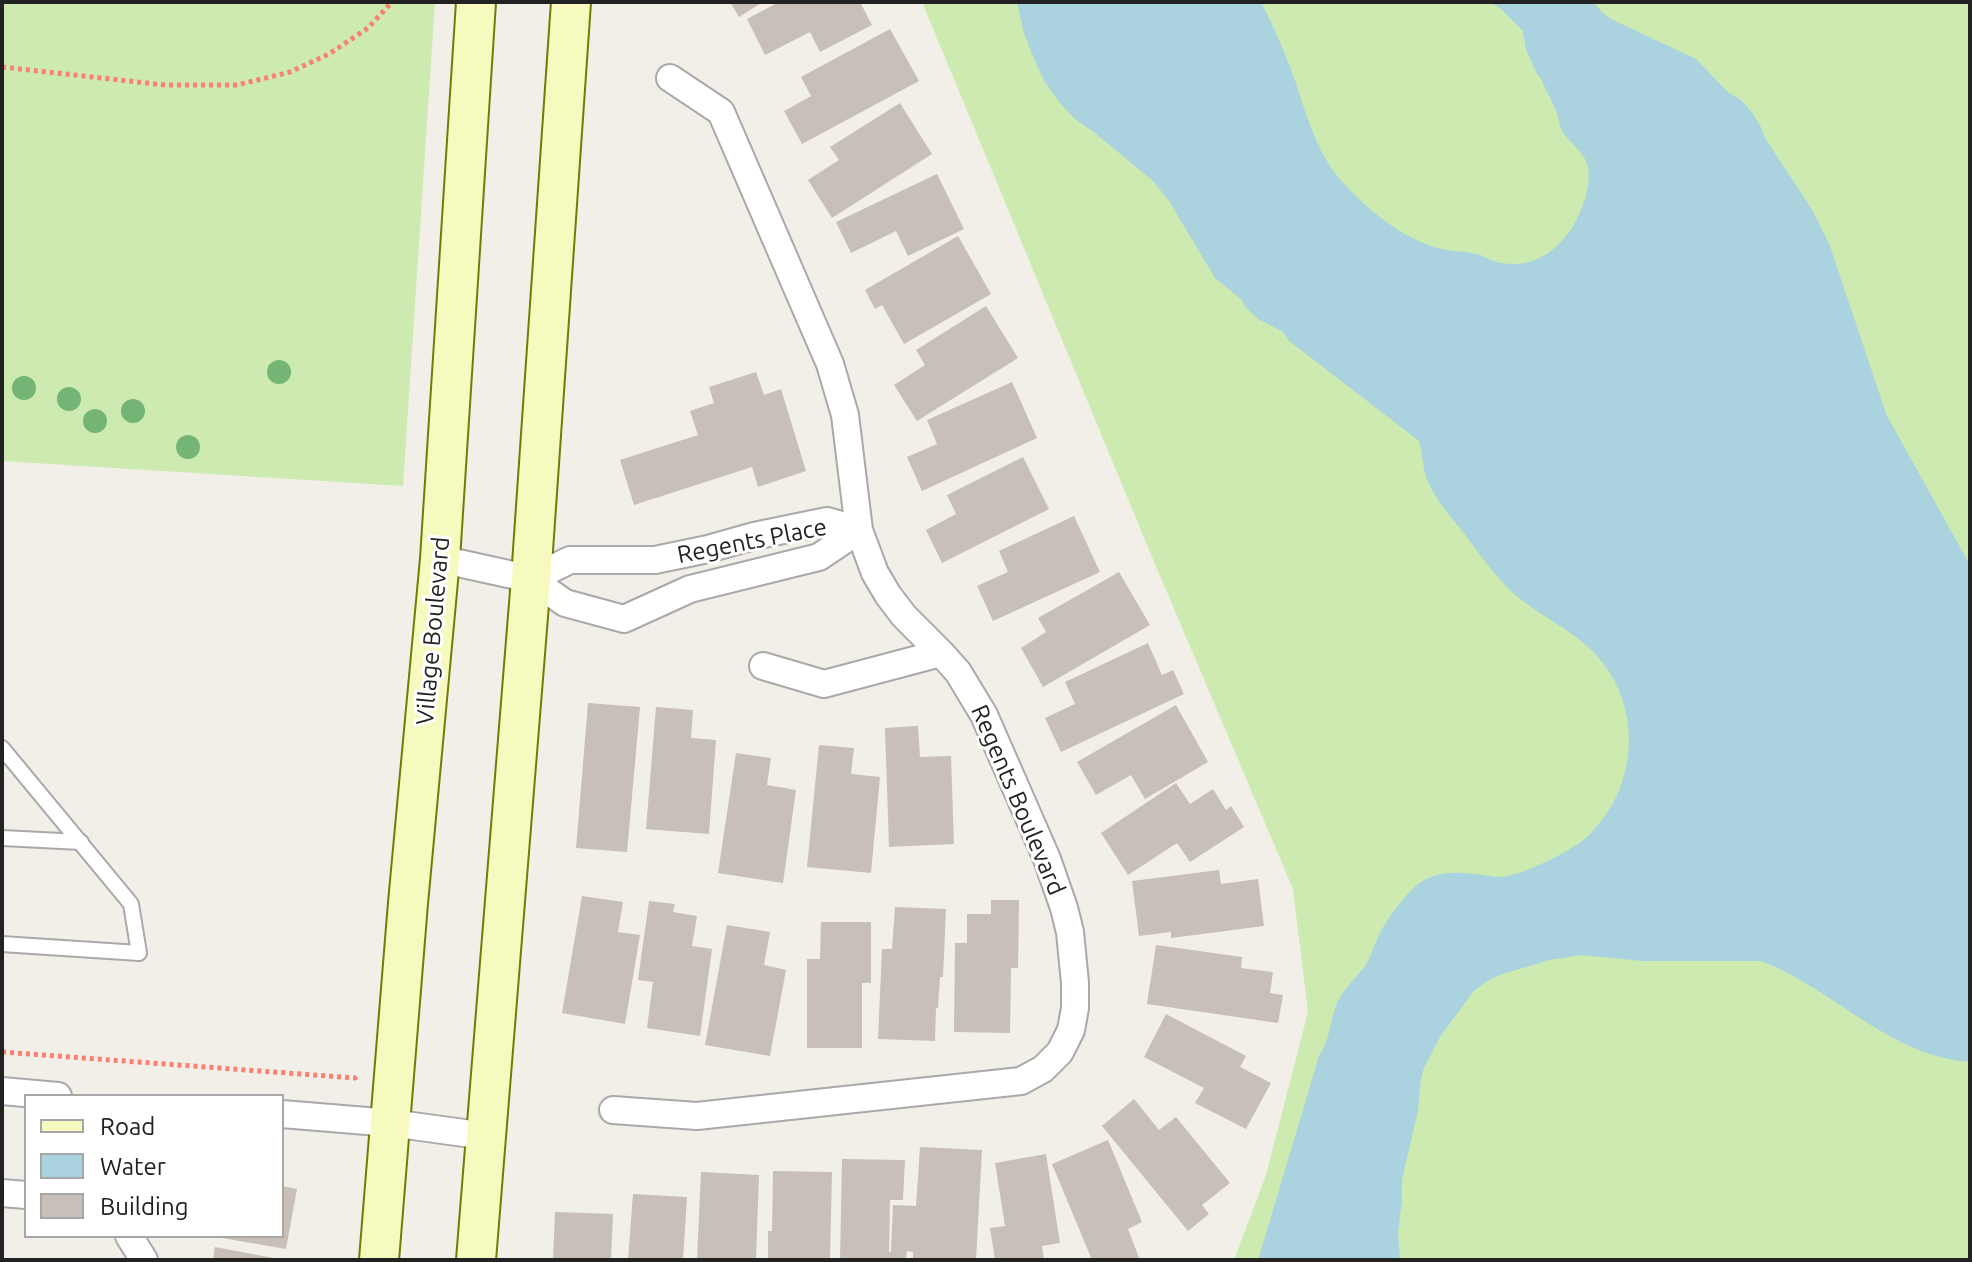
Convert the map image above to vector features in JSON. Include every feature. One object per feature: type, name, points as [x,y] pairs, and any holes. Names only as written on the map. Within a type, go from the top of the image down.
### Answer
[{"type":"street","name":"Village Boulevard","points":[[379,1260],[440,559],[476,2]]},
{"type":"street","points":[[476,1260],[531,579],[571,2]]},
{"type":"street","name":"Regents Boulevard","points":[[613,1110],[697,1116],[1021,1081],[1043,1069],[1060,1052],[1071,1030],[1075,1008],[1070,932],[1047,859],[984,715],[958,672],[904,616],[875,573],[859,530],[845,415],[830,364],[721,112],[670,78]]},
{"type":"street","name":"Regents Place","points":[[531,579],[570,560],[655,560],[827,521],[859,530]]},
{"type":"street","name":"Regents Place","points":[[440,559],[531,579],[565,603],[624,619],[690,589],[819,557],[859,530]]},
{"type":"street","points":[[763,666],[824,684],[941,653]]},
{"type":"street","points":[[2,1091],[36,1094]]},
{"type":"street","points":[[284,1114],[391,1123],[486,1136]]},
{"type":"street","points":[[2,1193],[24,1195]]},
{"type":"street","points":[[130,1238],[144,1260]]},
{"type":"lane","points":[[2,748],[131,904],[139,953],[2,944]]},
{"type":"lane","points":[[2,838],[81,842]]},
{"type":"path","points":[[2,67],[165,85],[237,85],[290,72],[329,54],[368,28],[392,2]]},
{"type":"path","points":[[2,1052],[355,1078],[360,1069]]},
{"type":"green space","points":[[2,2],[435,2],[403,486],[2,461]]},
{"type":"green space","points":[[922,2],[1970,2],[1970,1260],[1234,1260],[1266,1175],[1308,1012],[1293,889]]},
{"type":"water","points":[[1017,2],[1261,2],[1287,60],[1315,137],[1329,164],[1348,188],[1378,216],[1425,244],[1509,264],[1541,257],[1559,244],[1580,212],[1589,175],[1584,156],[1561,128],[1554,106],[1526,50],[1523,31],[1500,8],[1489,2],[1593,2],[1611,19],[1696,59],[1752,112],[1765,138],[1813,211],[1830,246],[1887,416],[1970,565],[1970,1062],[1914,1048],[1862,1020],[1813,987],[1761,961],[1643,961],[1580,955],[1550,960],[1499,975],[1473,992],[1440,1037],[1424,1068],[1402,1180],[1398,1232],[1400,1260],[1258,1260],[1336,1005],[1365,966],[1387,921],[1407,895],[1426,879],[1446,873],[1507,876],[1544,863],[1586,838],[1612,805],[1622,784],[1629,739],[1627,717],[1611,675],[1598,657],[1581,641],[1513,593],[1446,510],[1426,477],[1419,441],[1288,340],[1283,332],[1258,319],[1246,308],[1241,299],[1215,278],[1169,201],[1153,181],[1076,120],[1060,103],[1044,81],[1036,63],[1024,34]]},
{"type":"building","points":[[730,2],[763,2],[739,17]]},
{"type":"building","points":[[779,2],[860,2],[872,25],[820,52],[810,32],[765,55],[747,19]]},
{"type":"building","points":[[890,29],[919,81],[802,144],[784,111],[811,96],[801,77]]},
{"type":"building","points":[[900,103],[932,154],[832,218],[808,180],[839,160],[830,147]]},
{"type":"building","points":[[937,174],[964,229],[908,256],[896,231],[851,253],[836,222]]},
{"type":"building","points":[[958,236],[991,294],[904,344],[882,305],[875,309],[865,290]]},
{"type":"building","points":[[986,306],[1018,358],[917,421],[894,385],[925,365],[916,350]]},
{"type":"building","points":[[756,372],[764,395],[781,389],[806,471],[758,487],[752,467],[634,505],[620,460],[698,435],[690,411],[714,403],[709,387]]},
{"type":"building","points":[[1012,382],[1037,438],[922,491],[907,457],[937,444],[927,420]]},
{"type":"building","points":[[1023,457],[1049,509],[942,563],[926,530],[956,514],[947,495]]},
{"type":"building","points":[[1074,516],[1100,572],[993,621],[977,586],[1008,572],[999,551]]},
{"type":"building","points":[[1119,572],[1150,625],[1043,687],[1021,648],[1046,632],[1038,618]]},
{"type":"building","points":[[1148,643],[1162,675],[1173,670],[1184,694],[1061,752],[1045,718],[1075,704],[1065,682]]},
{"type":"building","points":[[588,703],[640,707],[627,852],[576,848]]},
{"type":"building","points":[[1176,705],[1208,762],[1145,799],[1131,775],[1096,795],[1077,762]]},
{"type":"building","points":[[656,707],[693,710],[691,738],[716,740],[709,834],[646,829]]},
{"type":"building","points":[[918,726],[920,757],[951,756],[954,844],[889,847],[885,728]]},
{"type":"building","points":[[819,745],[854,748],[851,774],[880,777],[871,873],[807,867]]},
{"type":"building","points":[[736,753],[771,758],[767,785],[796,790],[783,883],[718,873]]},
{"type":"building","points":[[1176,783],[1190,804],[1213,789],[1226,810],[1231,806],[1244,827],[1190,862],[1177,843],[1128,875],[1101,833]]},
{"type":"building","points":[[1219,870],[1221,884],[1258,879],[1264,926],[1171,938],[1171,932],[1139,936],[1132,881]]},
{"type":"building","points":[[582,896],[623,902],[618,932],[640,935],[625,1024],[562,1013]]},
{"type":"building","points":[[991,900],[1019,900],[1018,968],[1011,968],[1010,1033],[954,1032],[955,943],[967,943],[967,914],[991,914]]},
{"type":"building","points":[[649,901],[675,904],[673,912],[697,916],[692,946],[712,949],[700,1036],[647,1028],[653,982],[638,980]]},
{"type":"building","points":[[895,907],[946,909],[943,977],[940,977],[936,1008],[935,1041],[878,1039],[882,949],[892,949]]},
{"type":"building","points":[[821,922],[871,922],[871,983],[862,983],[862,1048],[807,1048],[807,959],[820,959]]},
{"type":"building","points":[[727,925],[770,932],[764,965],[786,970],[770,1056],[705,1045]]},
{"type":"building","points":[[1156,945],[1242,957],[1241,968],[1273,972],[1270,993],[1283,995],[1278,1023],[1147,1004]]},
{"type":"building","points":[[1166,1014],[1246,1056],[1240,1067],[1271,1083],[1246,1129],[1195,1103],[1204,1088],[1144,1057]]},
{"type":"building","points":[[1134,1099],[1159,1130],[1176,1117],[1230,1183],[1202,1205],[1209,1214],[1188,1231],[1102,1126]]},
{"type":"building","points":[[1108,1140],[1142,1222],[1128,1229],[1140,1260],[1092,1260],[1052,1164]]},
{"type":"building","points":[[920,1147],[982,1150],[976,1260],[913,1260],[913,1252],[907,1251],[906,1260],[840,1260],[842,1159],[905,1160],[903,1200],[890,1200],[891,1252],[893,1205],[916,1206]]},
{"type":"building","points":[[1046,1154],[1060,1243],[1042,1246],[1044,1260],[995,1260],[990,1228],[1005,1226],[995,1163]]},
{"type":"building","points":[[773,1171],[832,1172],[830,1259],[768,1260]]},
{"type":"building","points":[[701,1172],[759,1175],[756,1260],[697,1260]]},
{"type":"building","points":[[284,1186],[297,1189],[286,1249],[222,1238],[284,1238]]},
{"type":"building","points":[[633,1194],[687,1197],[683,1260],[628,1260]]},
{"type":"building","points":[[555,1212],[613,1214],[611,1260],[553,1260]]},
{"type":"building","points":[[215,1247],[274,1258],[274,1260],[213,1260]]}]
